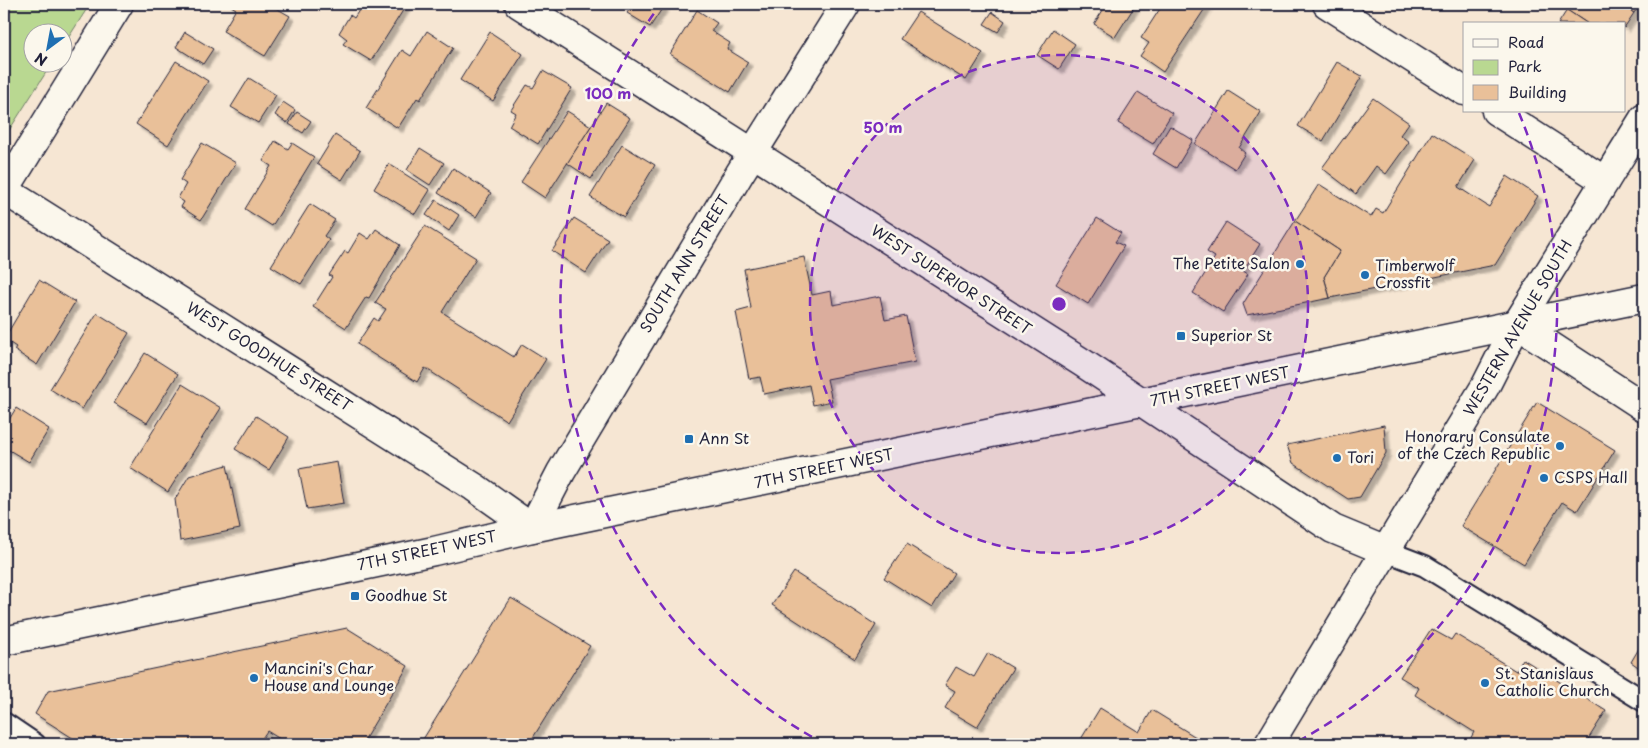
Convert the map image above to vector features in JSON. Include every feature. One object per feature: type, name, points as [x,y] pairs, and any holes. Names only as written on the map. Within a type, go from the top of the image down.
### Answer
[{"type":"street","points":[[4,190],[119,4]]},
{"type":"street","name":"WEST SUPERIOR STREET","points":[[519,4],[754,153],[1342,534],[1386,551]]},
{"type":"street","name":"SOUTH ANN STREET","points":[[532,528],[561,472],[734,181],[754,153],[846,4]]},
{"type":"street","points":[[1327,4],[1463,90]]},
{"type":"street","points":[[1498,112],[1605,181]]},
{"type":"street","name":"WESTERN AVENUE SOUTH","points":[[1269,744],[1486,386],[1517,324],[1644,118]]},
{"type":"street","name":"WEST GOODHUE STREET","points":[[4,190],[474,487],[532,528]]},
{"type":"street","name":"7TH STREET WEST","points":[[4,641],[434,551],[532,528],[1644,298]]},
{"type":"street","points":[[1517,324],[1644,406]]},
{"type":"lane","points":[[1386,551],[1425,566],[1644,701]]},
{"type":"lane","points":[[4,723],[35,744]]},
{"type":"green space","points":[[4,4],[90,4],[72,32],[72,22],[22,22],[22,72],[46,72],[8,132],[4,129]]},
{"type":"building","points":[[228,4],[269,4],[290,16],[265,56],[223,31],[236,9]]},
{"type":"building","points":[[363,4],[407,4],[371,61],[343,44],[347,39],[339,33],[350,15],[354,18]]},
{"type":"building","points":[[633,4],[665,4],[650,27],[627,13]]},
{"type":"building","points":[[1099,4],[1136,4],[1115,37],[1094,24],[1105,7]]},
{"type":"building","points":[[1163,4],[1208,4],[1163,72],[1140,56],[1149,43],[1141,38]]},
{"type":"building","points":[[1571,4],[1621,4],[1634,13],[1626,25],[1626,22],[1585,22],[1567,10]]},
{"type":"building","points":[[1621,4],[1640,4],[1634,13]]},
{"type":"building","points":[[697,10],[717,23],[711,31],[730,43],[727,49],[748,62],[730,92],[670,54]]},
{"type":"building","points":[[1567,10],[1585,22],[1559,22]]},
{"type":"building","points":[[918,12],[983,53],[966,80],[900,39]]},
{"type":"building","points":[[992,12],[1005,21],[998,32],[984,24]]},
{"type":"building","points":[[1053,29],[1075,44],[1059,69],[1037,55]]},
{"type":"building","points":[[427,31],[453,48],[420,100],[417,98],[398,128],[366,108],[402,50],[411,56]]},
{"type":"building","points":[[185,32],[213,49],[203,64],[176,47]]},
{"type":"building","points":[[490,32],[523,54],[493,101],[460,80]]},
{"type":"building","points":[[176,61],[208,81],[168,145],[136,124]]},
{"type":"building","points":[[1337,62],[1362,76],[1323,141],[1298,126]]},
{"type":"building","points":[[543,71],[572,88],[538,144],[509,126],[516,113],[511,110],[527,85],[533,88]]},
{"type":"building","points":[[249,78],[276,95],[258,123],[231,107]]},
{"type":"building","points":[[1228,91],[1261,112],[1239,148],[1245,153],[1235,169],[1195,144]]},
{"type":"building","points":[[1138,92],[1172,113],[1153,144],[1118,123]]},
{"type":"building","points":[[1373,98],[1409,123],[1400,135],[1409,142],[1386,174],[1376,166],[1356,194],[1322,168]]},
{"type":"building","points":[[283,102],[295,110],[287,123],[275,115]]},
{"type":"building","points":[[606,103],[630,118],[591,179],[567,163]]},
{"type":"building","points":[[567,111],[591,126],[545,198],[521,182]]},
{"type":"building","points":[[297,112],[311,121],[303,133],[289,124]]},
{"type":"building","points":[[1170,126],[1193,140],[1176,168],[1153,154]]},
{"type":"building","points":[[1432,133],[1475,160],[1458,187],[1489,207],[1507,176],[1538,196],[1495,265],[1330,298],[1324,277],[1340,251],[1295,221],[1319,184],[1371,217],[1376,209],[1383,213]]},
{"type":"building","points":[[335,135],[360,151],[342,180],[317,164]]},
{"type":"building","points":[[275,141],[288,149],[292,143],[314,157],[272,226],[245,209],[271,166],[263,161]]},
{"type":"building","points":[[202,143],[236,163],[201,220],[181,207],[184,202],[178,198],[186,184],[180,180]]},
{"type":"building","points":[[622,145],[655,165],[624,217],[590,197]]},
{"type":"building","points":[[420,148],[444,163],[430,185],[407,170]]},
{"type":"building","points":[[389,164],[430,190],[415,214],[374,189]]},
{"type":"building","points":[[453,168],[491,193],[476,217],[438,193]]},
{"type":"building","points":[[436,200],[459,215],[449,231],[426,215]]},
{"type":"building","points":[[310,204],[335,220],[324,236],[329,240],[301,284],[271,266]]},
{"type":"building","points":[[574,218],[608,239],[586,273],[552,251]]},
{"type":"building","points":[[1097,218],[1121,233],[1115,242],[1124,246],[1088,304],[1056,284]]},
{"type":"building","name":"The Petite Salon","points":[[1295,221],[1340,251],[1324,277],[1330,298],[1247,315],[1243,304]]},
{"type":"building","points":[[1226,222],[1260,244],[1243,271],[1248,274],[1223,312],[1193,293],[1215,257],[1207,252]]},
{"type":"building","points":[[425,226],[476,258],[442,312],[514,357],[522,344],[546,359],[507,421],[425,368],[417,382],[357,344],[374,318],[378,321],[386,309],[375,303]]},
{"type":"building","points":[[376,229],[400,245],[369,298],[366,297],[346,328],[313,307],[332,277],[329,275],[345,251],[348,253],[360,233],[369,239]]},
{"type":"building","points":[[804,257],[812,295],[831,291],[833,305],[880,296],[885,320],[906,316],[915,362],[827,379],[832,401],[813,405],[809,385],[764,394],[760,377],[749,379],[736,312],[751,308],[744,269]]},
{"type":"building","points":[[39,280],[75,302],[37,365],[14,350],[16,347],[4,339]]},
{"type":"building","points":[[97,313],[129,333],[82,409],[50,389]]},
{"type":"building","points":[[145,353],[178,374],[147,423],[114,403]]},
{"type":"building","points":[[182,384],[221,408],[168,492],[130,468]]},
{"type":"building","name":"CSPS Hall","points":[[1537,402],[1615,450],[1577,511],[1562,502],[1524,564],[1461,526]]},
{"type":"building","points":[[16,408],[49,429],[29,462],[4,447],[4,428]]},
{"type":"building","points":[[256,416],[289,437],[269,470],[235,449]]},
{"type":"building","name":"Tori","points":[[1384,425],[1386,453],[1360,497],[1348,499],[1293,463],[1287,445]]},
{"type":"building","points":[[337,462],[344,503],[307,509],[299,469]]},
{"type":"building","points":[[227,465],[240,529],[180,541],[175,499],[189,476]]},
{"type":"building","points":[[907,544],[954,573],[932,608],[884,578]]},
{"type":"building","points":[[794,572],[876,625],[855,659],[772,605]]},
{"type":"building","points":[[511,598],[590,646],[529,744],[420,744]]},
{"type":"building","name":"Mancini's Char House and Lounge","points":[[347,628],[408,666],[362,744],[288,744],[267,731],[258,744],[82,744],[35,714],[48,691]]},
{"type":"building","name":"St. Stanislaus Catholic Church","points":[[1431,629],[1451,640],[1455,634],[1516,671],[1523,659],[1606,711],[1585,744],[1470,744],[1468,743],[1474,732],[1415,695],[1419,688],[1400,677]]},
{"type":"building","points":[[1644,640],[1644,671],[1631,662]]},
{"type":"building","points":[[988,653],[1013,668],[977,727],[945,708],[955,691],[945,685],[956,667],[974,677]]},
{"type":"building","points":[[1100,708],[1139,732],[1152,710],[1199,739],[1196,744],[1078,744]]},
{"type":"place","name":"The Petite Salon","points":[[1300,264]]},
{"type":"place","name":"Timberwolf Crossfit","points":[[1365,275]]},
{"type":"place","name":"Superior St","points":[[1181,336]]},
{"type":"place","name":"Ann St","points":[[689,439]]},
{"type":"place","name":"Honorary Consulate of the Czech Republic","points":[[1560,446]]},
{"type":"place","name":"Tori","points":[[1337,458]]},
{"type":"place","name":"CSPS Hall","points":[[1544,478]]},
{"type":"place","name":"Goodhue St","points":[[355,596]]},
{"type":"place","name":"Mancini's Char House and Lounge","points":[[254,678]]},
{"type":"place","name":"St. Stanislaus Catholic Church","points":[[1485,683]]}]
